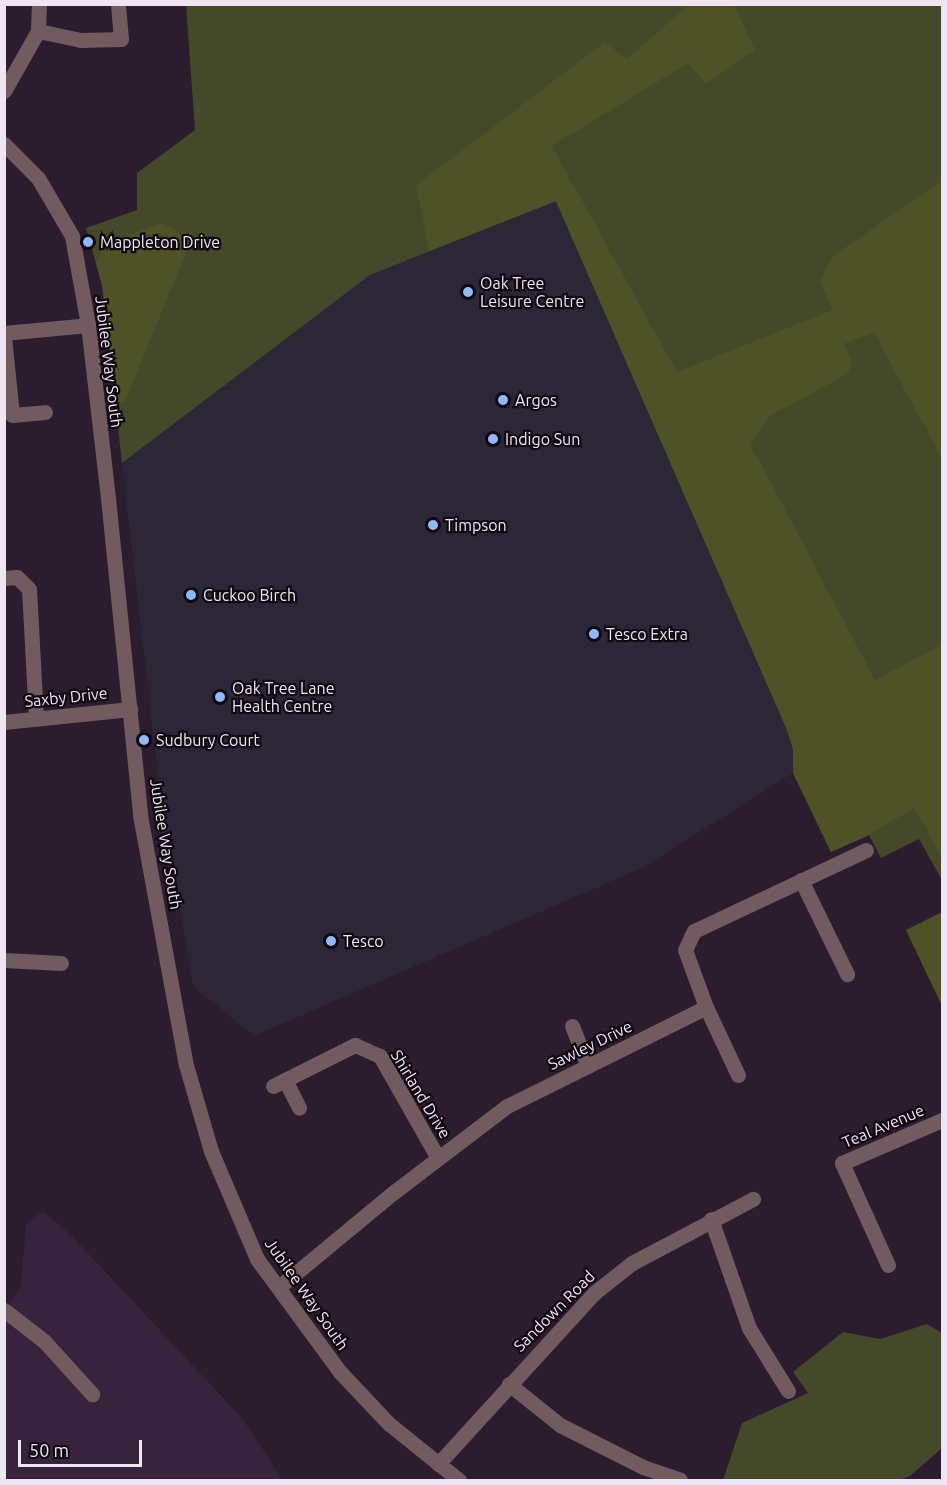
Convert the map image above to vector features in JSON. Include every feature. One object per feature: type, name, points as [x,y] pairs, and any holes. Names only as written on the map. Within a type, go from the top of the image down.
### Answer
[{"type":"street","points":[[4,91],[38,31],[39,4]]},
{"type":"street","points":[[38,31],[81,40],[121,39],[118,8]]},
{"type":"street","name":"Jubilee Way South","points":[[4,144],[38,178],[72,236],[88,325],[140,815],[186,1065],[211,1150],[257,1259],[355,1388],[388,1424],[459,1480]]},
{"type":"street","points":[[45,412],[12,415],[4,335],[88,325]]},
{"type":"street","points":[[4,578],[17,577],[29,589],[36,717]]},
{"type":"street","name":"Saxby Drive","points":[[4,722],[130,709]]},
{"type":"street","points":[[738,1075],[706,1007],[685,950],[694,931],[866,850]]},
{"type":"street","points":[[801,880],[847,974]]},
{"type":"street","points":[[4,960],[61,963]]},
{"type":"street","name":"Sawley Drive","points":[[279,1287],[438,1158],[507,1106],[706,1007]]},
{"type":"street","points":[[572,1026],[588,1066]]},
{"type":"street","name":"Shirland Drive","points":[[299,1108],[279,1083],[355,1045],[380,1056],[438,1158]]},
{"type":"street","name":"Teal Avenue","points":[[888,1265],[842,1163],[942,1120]]},
{"type":"street","name":"Sandown Road","points":[[438,1464],[594,1293],[632,1263],[711,1219],[753,1199]]},
{"type":"street","points":[[711,1219],[749,1328],[788,1391]]},
{"type":"street","points":[[4,1310],[44,1341],[92,1394]]},
{"type":"street","points":[[509,1384],[560,1425],[643,1467],[680,1480]]},
{"type":"shaded area","points":[[556,200],[787,730],[793,749],[793,773],[644,867],[254,1036],[195,988],[192,980],[162,810],[122,463],[370,275]]},
{"type":"shaded area","points":[[43,1211],[72,1236],[242,1418],[283,1480],[5,1480],[4,1312],[21,1286],[26,1224]]},
{"type":"green space","points":[[690,4],[734,5],[755,50],[706,84],[688,63],[552,146],[677,372],[833,310],[820,281],[830,258],[942,181],[942,459],[874,333],[843,344],[852,360],[849,373],[770,416],[750,443],[875,680],[942,645],[942,858],[914,808],[869,835],[831,852],[793,773],[793,749],[787,730],[556,201],[429,251],[416,185],[605,42],[627,59]]},
{"type":"green space","points":[[186,5],[942,5],[942,880],[919,839],[881,858],[869,835],[831,852],[793,773],[793,749],[787,730],[556,201],[370,275],[122,463],[102,285],[86,228],[137,210],[137,173],[195,130]]},
{"type":"green space","points":[[162,223],[191,240],[125,402],[116,402],[102,285],[96,263],[105,243]]},
{"type":"green space","points":[[942,912],[942,1006],[906,930]]},
{"type":"green space","points":[[927,1324],[942,1333],[942,1448],[910,1476],[899,1480],[723,1480],[742,1423],[808,1393],[793,1372],[843,1332],[880,1339]]},
{"type":"place","name":"Mappleton Drive","points":[[88,242]]},
{"type":"place","name":"Oak Tree Leisure Centre","points":[[468,292]]},
{"type":"place","name":"Argos","points":[[503,400]]},
{"type":"place","name":"Indigo Sun","points":[[493,439]]},
{"type":"place","name":"Timpson","points":[[433,525]]},
{"type":"place","name":"Cuckoo Birch","points":[[191,595]]},
{"type":"place","name":"Tesco Extra","points":[[594,634]]},
{"type":"place","name":"Oak Tree Lane Health Centre","points":[[220,697]]},
{"type":"place","name":"Sudbury Court","points":[[144,740]]},
{"type":"place","name":"Tesco","points":[[331,941]]}]
